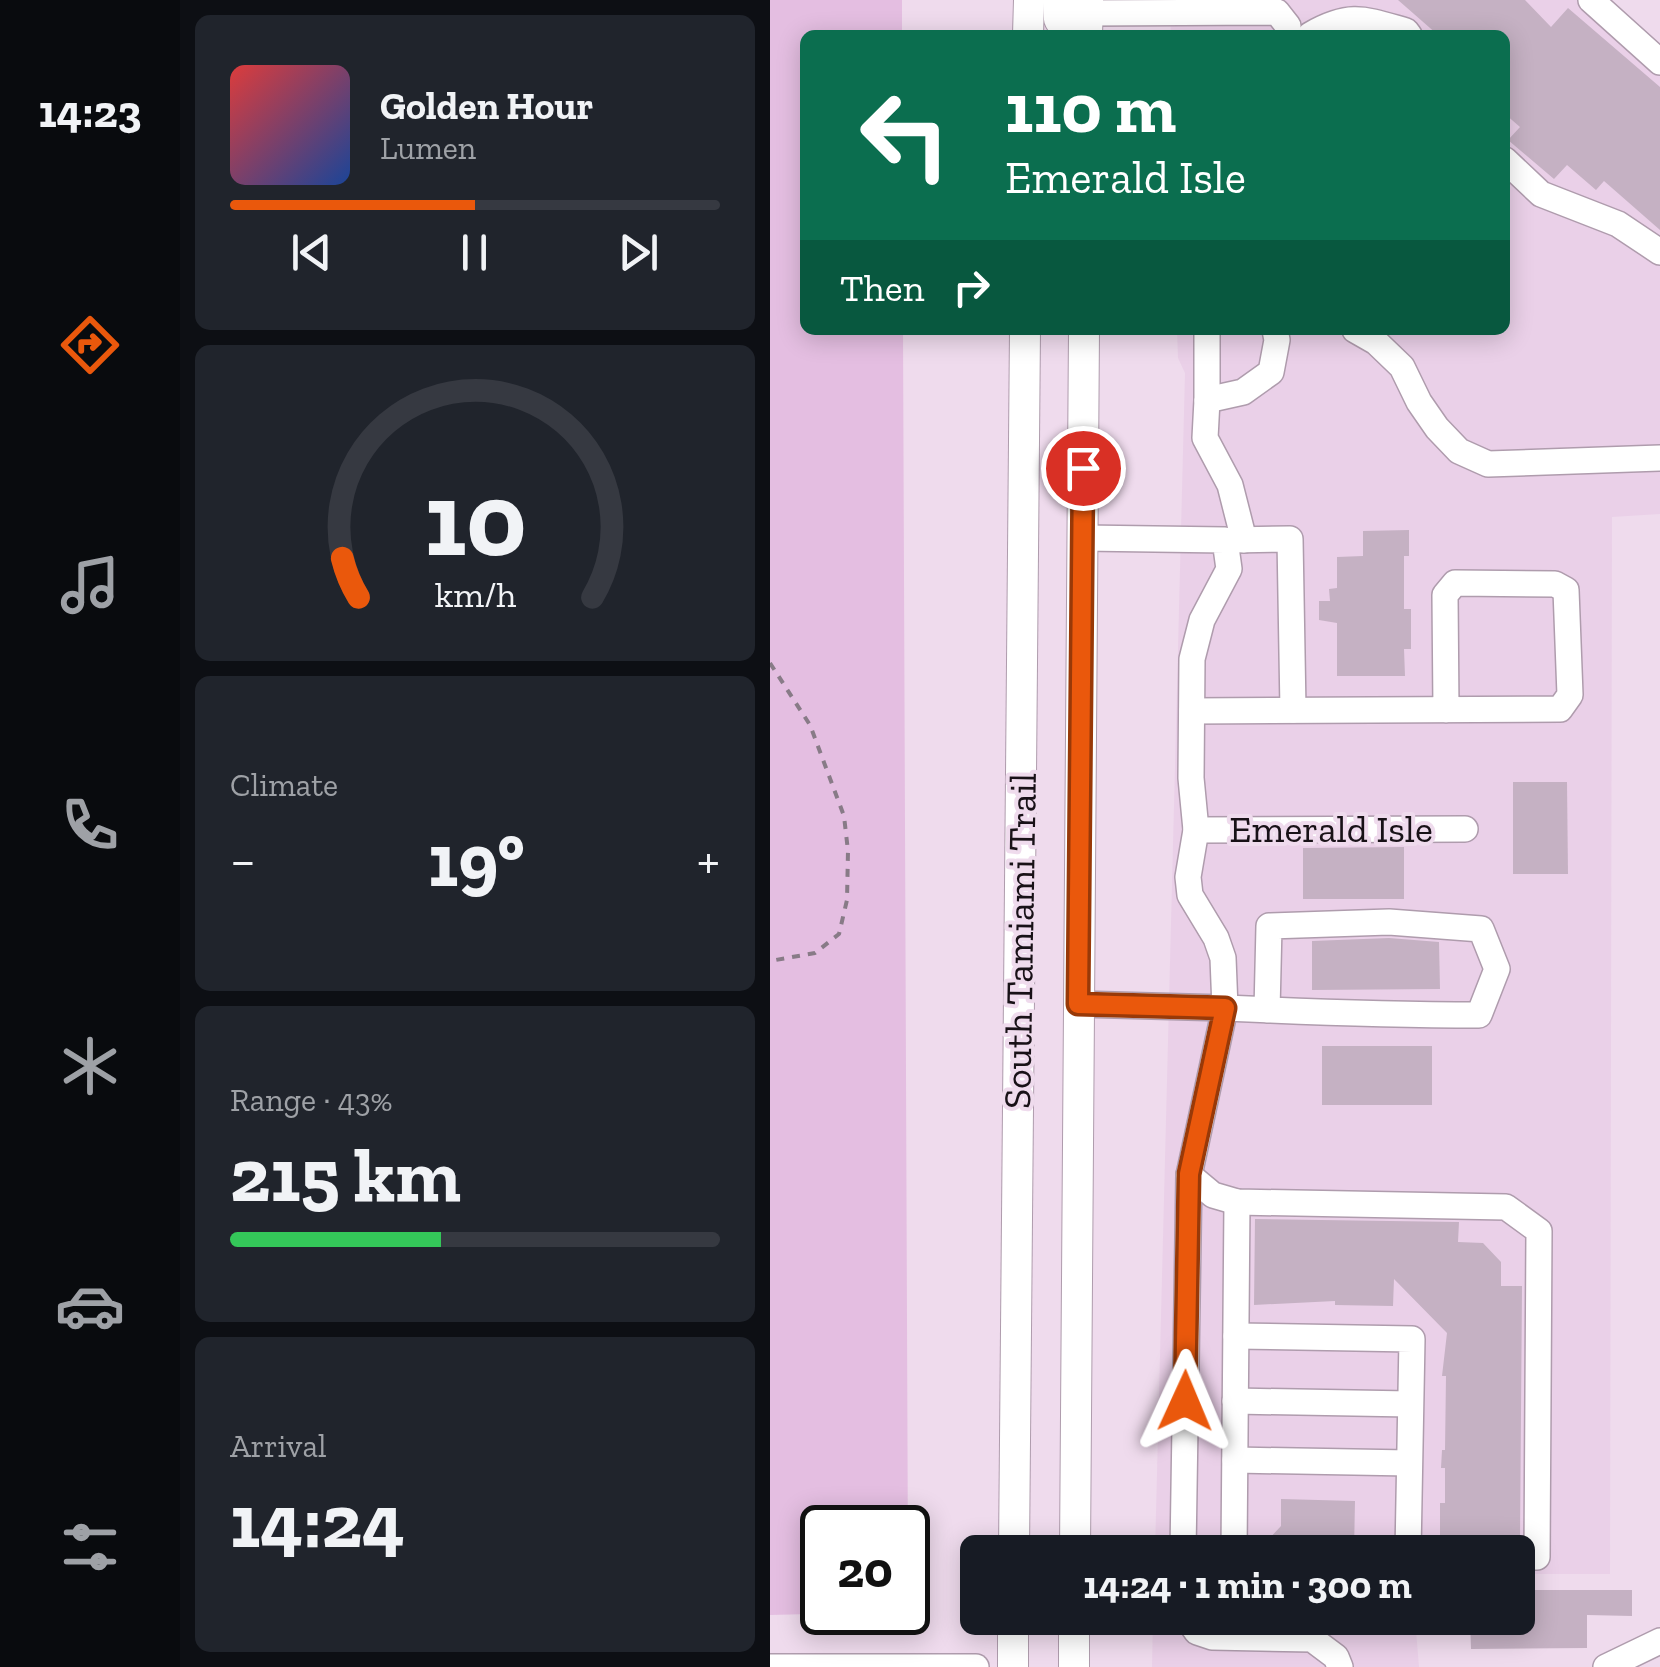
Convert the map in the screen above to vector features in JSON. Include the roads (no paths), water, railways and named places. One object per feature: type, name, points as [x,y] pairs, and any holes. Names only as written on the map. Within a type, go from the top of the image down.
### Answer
[{"type":"main road","points":[[1028,0],[1028,30]]},
{"type":"main road","points":[[1058,0],[1059,19],[1083,21]]},
{"type":"main road","name":"South Tamiami Trail","points":[[1014,1535],[1026,335]]},
{"type":"main road","name":"South Tamiami Trail","points":[[1075,1535],[1084,335]]},
{"type":"main road","points":[[1013,1667],[1014,1635]]},
{"type":"main road","points":[[1074,1635],[1074,1667]]},
{"type":"street","points":[[1591,0],[1660,62]]},
{"type":"street","points":[[1296,30],[1329,11],[1403,30]]},
{"type":"street","points":[[1083,21],[1277,12],[1291,30]]},
{"type":"street","points":[[1510,165],[1541,194],[1618,224],[1660,252]]},
{"type":"street","name":"Emerald Isle","points":[[1183,1535],[1189,1174],[1225,1008],[1223,958],[1216,938],[1190,895],[1188,877],[1196,830],[1191,778],[1192,711],[1196,638],[1229,569],[1235,540],[1230,484],[1205,438],[1207,335]]},
{"type":"street","points":[[1207,400],[1243,392],[1271,372],[1276,335]]},
{"type":"street","points":[[1364,335],[1402,367],[1419,402],[1459,451],[1488,464],[1660,458]]},
{"type":"street","points":[[1082,538],[1290,539],[1293,710]]},
{"type":"street","points":[[1192,711],[1293,710],[1446,710],[1560,709],[1570,695],[1566,590],[1555,584],[1455,583],[1448,588],[1446,710]]},
{"type":"street","name":"Emerald Isle","points":[[1196,830],[1465,829]]},
{"type":"street","points":[[1078,1004],[1267,1010],[1479,1015],[1497,969],[1481,929],[1388,922],[1268,926],[1267,1010]]},
{"type":"street","points":[[1189,1174],[1213,1195],[1236,1202],[1506,1207],[1539,1231],[1535,1558]]},
{"type":"street","points":[[1234,1535],[1236,1202]]},
{"type":"street","points":[[1236,1336],[1412,1339],[1408,1535]]},
{"type":"street","points":[[1235,1401],[1410,1404]]},
{"type":"street","points":[[1235,1460],[1410,1463]]},
{"type":"street","points":[[1284,1635],[1312,1639],[1336,1657],[1340,1667]]},
{"type":"street","points":[[1606,1667],[1653,1652]]},
{"type":"street","points":[[770,1667],[976,1667]]}]
